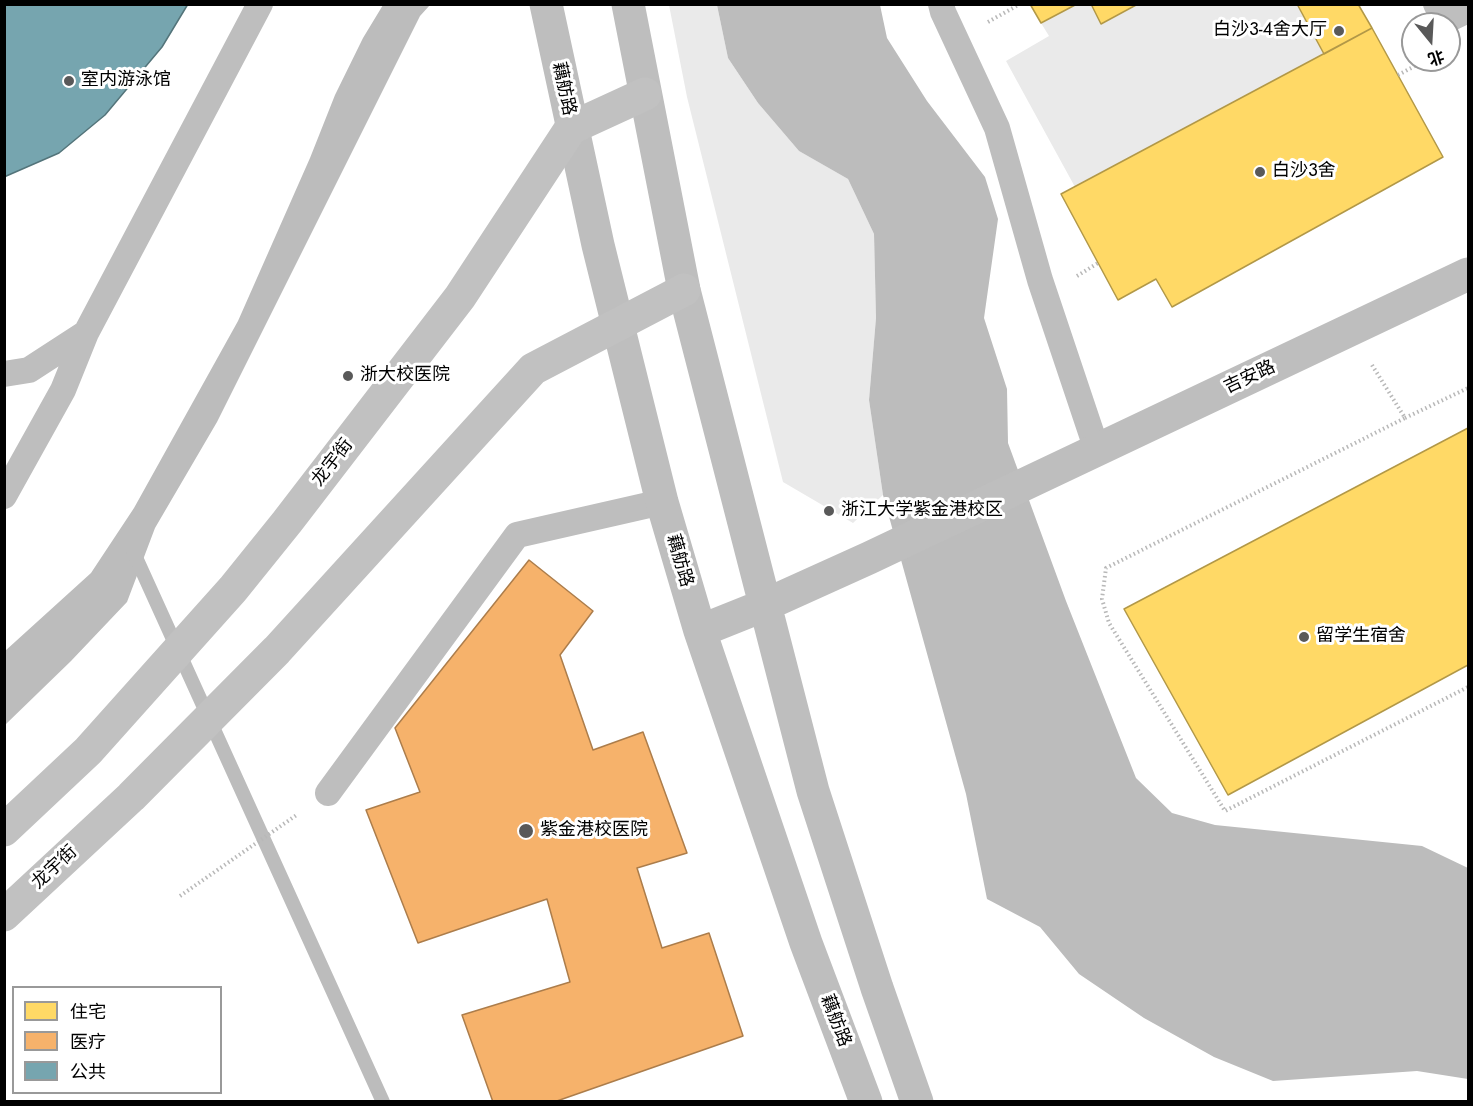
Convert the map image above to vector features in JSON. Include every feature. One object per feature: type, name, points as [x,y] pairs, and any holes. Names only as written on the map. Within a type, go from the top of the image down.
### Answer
[{"type":"street","name":"藕舫路","points":[[546,4],[571,128],[662,502],[700,631],[806,943],[866,1101]]},
{"type":"street","points":[[628,4],[684,290],[813,791],[877,988],[917,1101]]},
{"type":"street","points":[[571,128],[645,94]]},
{"type":"street","name":"龙宇街","points":[[4,830],[88,752],[233,589],[460,297],[571,128]]},
{"type":"street","name":"吉安路","points":[[700,631],[765,605],[869,558],[1468,274]]},
{"type":"street","name":"龙宇街","points":[[4,915],[131,797],[277,650],[533,369],[684,290]]},
{"type":"lane","points":[[4,496],[63,390],[86,333],[260,4]]},
{"type":"lane","points":[[941,4],[997,128],[1040,280],[1097,450]]},
{"type":"lane","points":[[1436,4],[1445,21],[1468,10]]},
{"type":"lane","points":[[4,374],[29,370],[86,333]]},
{"type":"lane","points":[[328,793],[517,535],[662,502]]},
{"type":"path","points":[[1398,75],[1404,72]]},
{"type":"path","points":[[1368,359],[1405,418]]},
{"type":"path","points":[[1468,388],[1106,568],[1102,599],[1109,623],[1225,811],[1468,687]]},
{"type":"path","points":[[180,896],[328,793]]},
{"type":"shaded area","points":[[1077,4],[1091,5],[1102,24],[1138,5],[1297,5],[1324,54],[1075,187],[1006,61],[1049,36],[1041,23]]},
{"type":"shaded area","points":[[383,5],[430,5],[420,16],[217,422],[155,528],[127,602],[5,725],[5,651],[91,573],[134,508],[238,321],[310,158],[335,95],[363,38]]},
{"type":"shaded area","points":[[669,5],[717,5],[728,58],[758,103],[799,151],[848,179],[874,234],[876,318],[869,400],[883,495],[853,523],[783,482],[687,97]]},
{"type":"shaded area","points":[[717,5],[880,5],[887,38],[927,101],[985,177],[998,219],[984,318],[1007,389],[1008,443],[1066,601],[1136,778],[1172,813],[1215,825],[1422,846],[1468,868],[1468,1079],[1417,1071],[1273,1081],[1214,1057],[1144,1018],[1079,974],[1040,927],[987,899],[966,794],[883,495],[869,400],[876,318],[874,234],[848,179],[799,151],[758,103],[728,58]]},
{"type":"building: 住宅","points":[[1030,4],[1077,4],[1041,23]]},
{"type":"building: 住宅","points":[[1091,4],[1138,4],[1101,24]]},
{"type":"building: 住宅","name":"白沙3-4舍大厅","points":[[1297,4],[1358,4],[1372,28],[1324,54]]},
{"type":"building: 住宅","name":"白沙3舍","points":[[1372,28],[1443,157],[1172,307],[1156,279],[1118,300],[1061,194]]},
{"type":"building: 住宅","name":"留学生宿舍","points":[[1468,428],[1468,665],[1228,795],[1124,609]]},
{"type":"building: 医疗","name":"紫金港校医院","points":[[529,560],[593,611],[560,655],[593,750],[643,732],[687,853],[637,868],[662,948],[709,933],[743,1036],[554,1102],[493,1102],[462,1015],[570,982],[547,899],[418,943],[366,810],[420,792],[395,728]]},
{"type":"building: 公共","name":"室内游泳馆","points":[[4,4],[188,4],[162,47],[105,115],[59,153],[4,177]]},
{"type":"waterway","points":[[133,551],[383,1102]]},
{"type":"place","name":"白沙3-4舍大厅","points":[[1339,31]]},
{"type":"place","name":"室内游泳馆","points":[[69,81]]},
{"type":"place","name":"白沙3舍","points":[[1260,172]]},
{"type":"place","name":"浙大校医院","points":[[348,376]]},
{"type":"place","name":"浙江大学紫金港校区","points":[[829,511]]},
{"type":"place","name":"留学生宿舍","points":[[1304,637]]},
{"type":"place","name":"紫金港校医院","points":[[526,831]]}]
